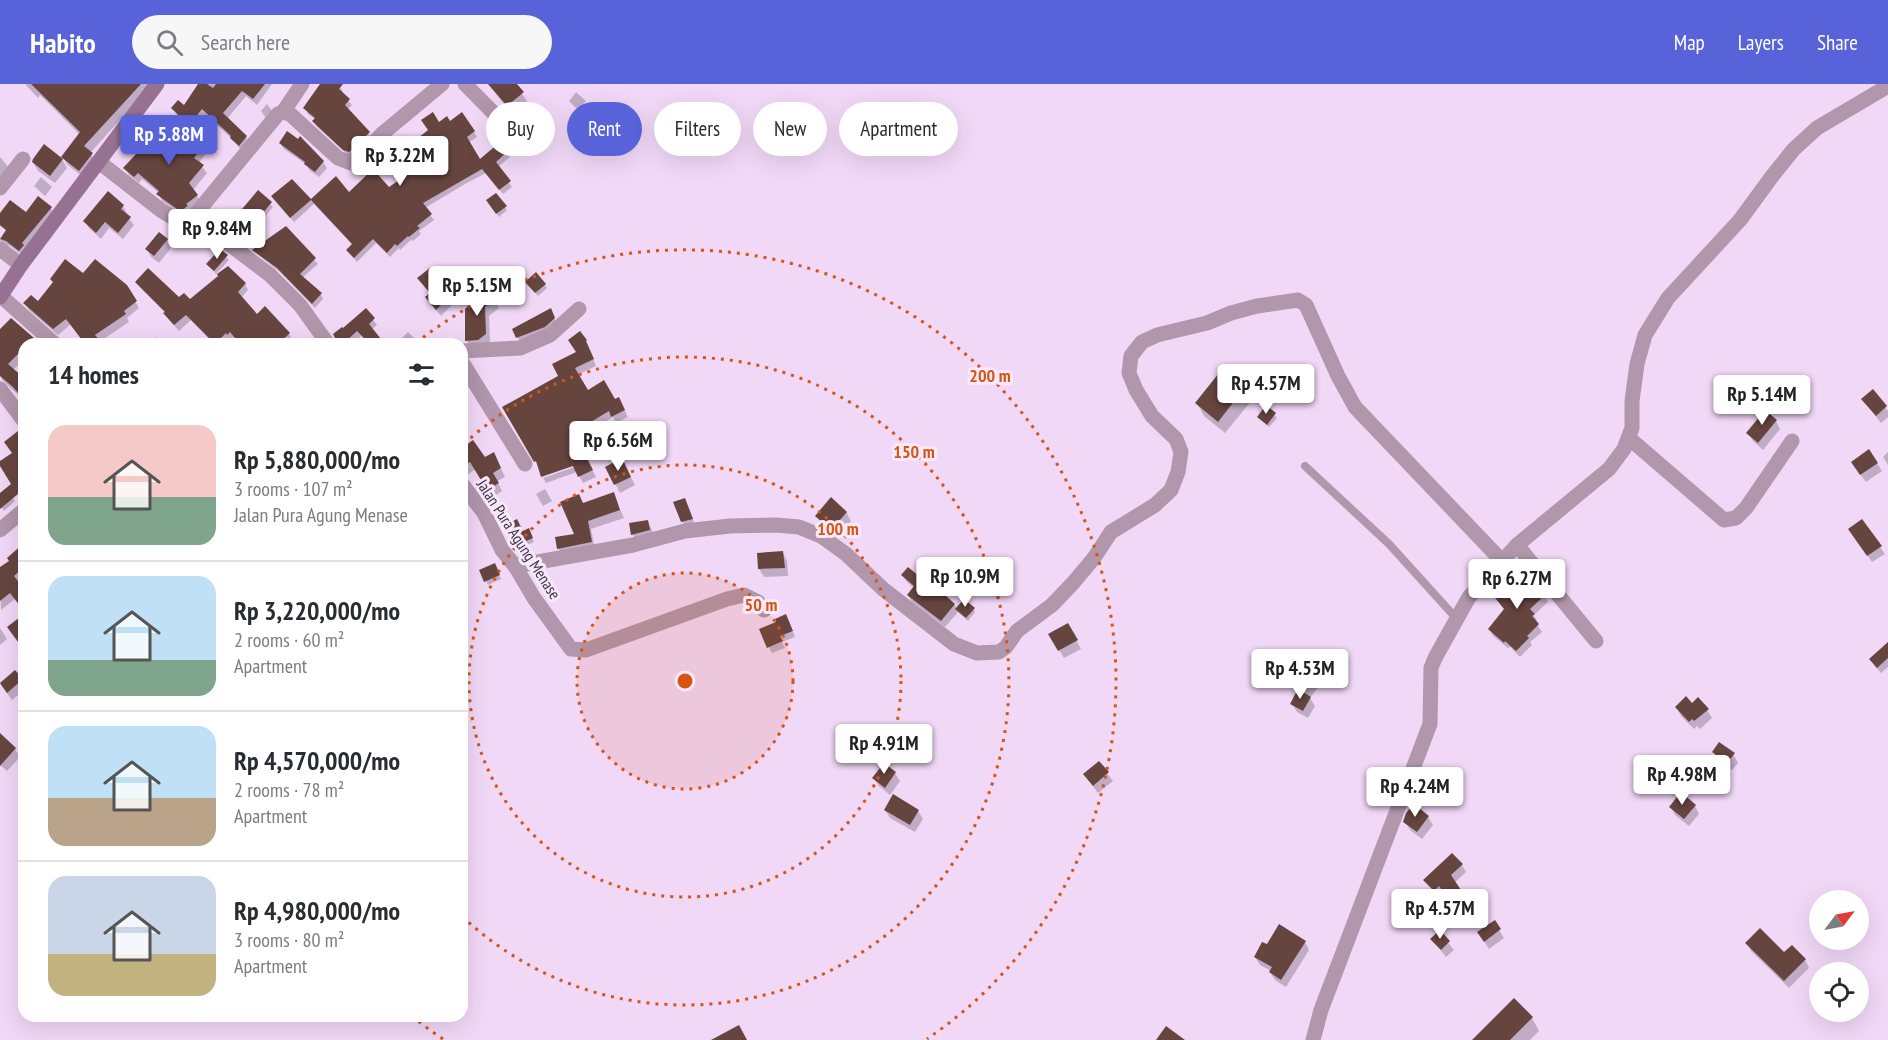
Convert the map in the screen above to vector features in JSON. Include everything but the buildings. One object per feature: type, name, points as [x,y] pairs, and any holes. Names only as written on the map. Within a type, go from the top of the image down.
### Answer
[{"type":"street","points":[[49,338],[0,296],[157,84]]},
{"type":"street","points":[[190,221],[273,120],[283,112],[302,84]]},
{"type":"street","points":[[283,112],[293,117],[338,158],[351,163],[381,134],[442,84]]},
{"type":"street","points":[[465,84],[486,105]]},
{"type":"street","points":[[1313,1040],[1321,1010],[1430,724],[1431,668],[1456,618],[1470,597],[1517,545],[1609,469],[1624,449],[1630,439],[1632,428],[1632,401],[1644,335],[1668,298],[1740,220],[1794,149],[1817,128],[1888,86]]},
{"type":"street","points":[[0,188],[23,159]]},
{"type":"street","points":[[99,162],[174,219],[190,221],[217,235],[285,288],[324,338]]},
{"type":"street","points":[[0,249],[21,265]]},
{"type":"street","points":[[515,566],[633,545],[685,531],[730,526],[799,527],[821,536],[838,548],[883,589],[954,644],[977,653],[999,652],[1006,647],[1017,631],[1052,605],[1073,583],[1094,558],[1111,532],[1155,505],[1171,490],[1178,472],[1181,452],[1176,439],[1152,416],[1129,374],[1131,356],[1142,342],[1157,335],[1207,323],[1248,308],[1298,300],[1306,305],[1338,376],[1355,407],[1502,561]]},
{"type":"street","points":[[468,351],[520,348],[550,335],[579,309]]},
{"type":"street","points":[[468,372],[525,464]]},
{"type":"street","points":[[0,389],[18,414]]},
{"type":"street","points":[[1630,439],[1724,520],[1736,518],[1746,508],[1792,441]]},
{"type":"street","name":"Jalan Pura Agung Menase","points":[[468,495],[490,524],[501,550],[515,566],[534,598],[571,650],[586,650],[744,594],[758,602],[764,610]]},
{"type":"street","points":[[0,530],[18,515]]},
{"type":"street","points":[[1517,545],[1596,641]]},
{"type":"lane","points":[[1305,466],[1389,544],[1456,618]]}]
